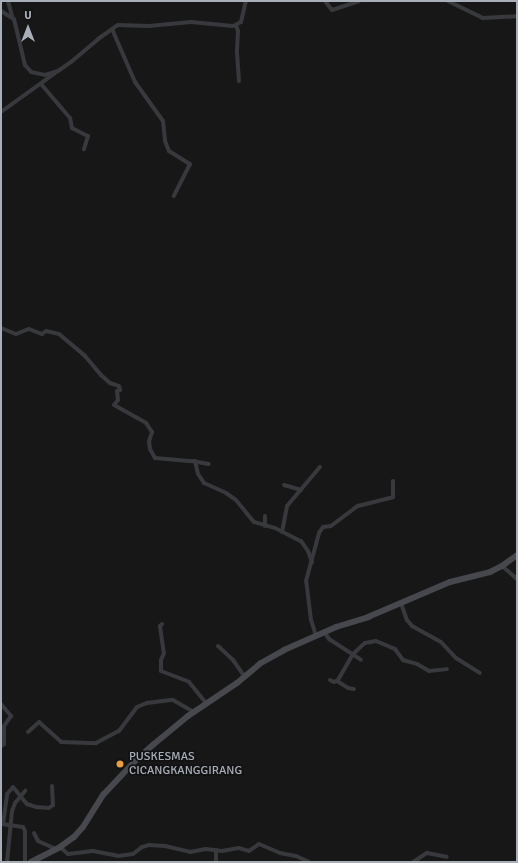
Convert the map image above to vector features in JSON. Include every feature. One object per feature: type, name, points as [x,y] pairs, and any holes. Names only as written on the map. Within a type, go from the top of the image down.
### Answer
[{"type":"main road","points":[[31,862],[58,848],[74,837],[83,827],[104,794],[135,761],[194,712],[272,656],[324,632],[401,603],[450,582],[490,572],[502,566],[517,555]]},
{"type":"street","points":[[8,1],[27,69],[31,72],[45,75],[58,71]]},
{"type":"street","points":[[1,112],[71,62],[112,29],[122,24],[149,26],[191,22],[225,26],[236,25],[241,20],[246,1]]},
{"type":"street","points":[[325,1],[332,10],[359,1]]},
{"type":"street","points":[[448,1],[483,18],[517,16]]},
{"type":"street","points":[[1,11],[12,16]]},
{"type":"street","points":[[236,25],[238,31],[236,53],[239,81]]},
{"type":"street","points":[[112,29],[135,82],[163,121],[165,141],[169,151],[190,164],[174,196]]},
{"type":"street","points":[[41,84],[70,118],[72,128],[88,136],[89,139],[84,149]]},
{"type":"street","points":[[1,328],[16,334],[29,329],[42,334],[46,331],[59,334],[85,356],[110,383],[119,386],[120,390],[117,392],[118,400],[114,404],[146,423],[152,432],[149,442],[150,449],[156,458],[195,461],[209,464]]},
{"type":"street","points":[[195,461],[198,474],[204,483],[226,493],[244,508],[251,520],[282,532],[303,543],[312,562]]},
{"type":"street","points":[[282,532],[287,506],[320,467]]},
{"type":"street","points":[[316,636],[311,620],[306,587],[307,574],[312,562],[317,540],[323,527],[331,526],[358,506],[393,497],[393,481]]},
{"type":"street","points":[[284,485],[301,490]]},
{"type":"street","points":[[265,516],[265,526]]},
{"type":"street","points":[[502,566],[517,579]]},
{"type":"street","points":[[401,603],[407,620],[412,626],[441,642],[456,658],[480,673]]},
{"type":"street","points":[[162,624],[160,626],[164,653],[161,660],[161,671],[170,676],[189,682],[206,703]]},
{"type":"street","points":[[324,632],[329,639],[361,660]]},
{"type":"street","points":[[337,681],[346,670],[354,654],[365,643],[376,641],[396,649],[403,660],[413,662],[429,671],[447,670]]},
{"type":"street","points":[[218,646],[233,660],[244,676]]},
{"type":"street","points":[[330,680],[334,682],[337,681],[348,688],[354,689]]},
{"type":"street","points":[[28,732],[39,722],[61,742],[96,743],[119,731],[138,707],[143,704],[170,699],[194,712]]},
{"type":"street","points":[[1,704],[11,716],[4,726],[4,744],[1,746]]},
{"type":"street","points":[[25,862],[25,830],[22,826],[2,824],[7,794],[13,787],[27,804],[33,807],[52,807],[54,796],[52,786]]},
{"type":"street","points":[[7,862],[15,803],[26,791]]},
{"type":"street","points":[[34,833],[38,841],[58,848],[68,854],[93,851],[118,856],[133,854],[142,847],[149,845],[165,846],[190,852],[201,849],[216,850],[239,848],[250,851],[260,844],[280,854],[296,856],[309,862]]},
{"type":"street","points":[[216,850],[216,862]]},
{"type":"street","points":[[413,862],[426,853],[447,857]]},
{"type":"place","name":"PUSKESMAS CICANGKANGGIRANG","points":[[120,764]]}]
